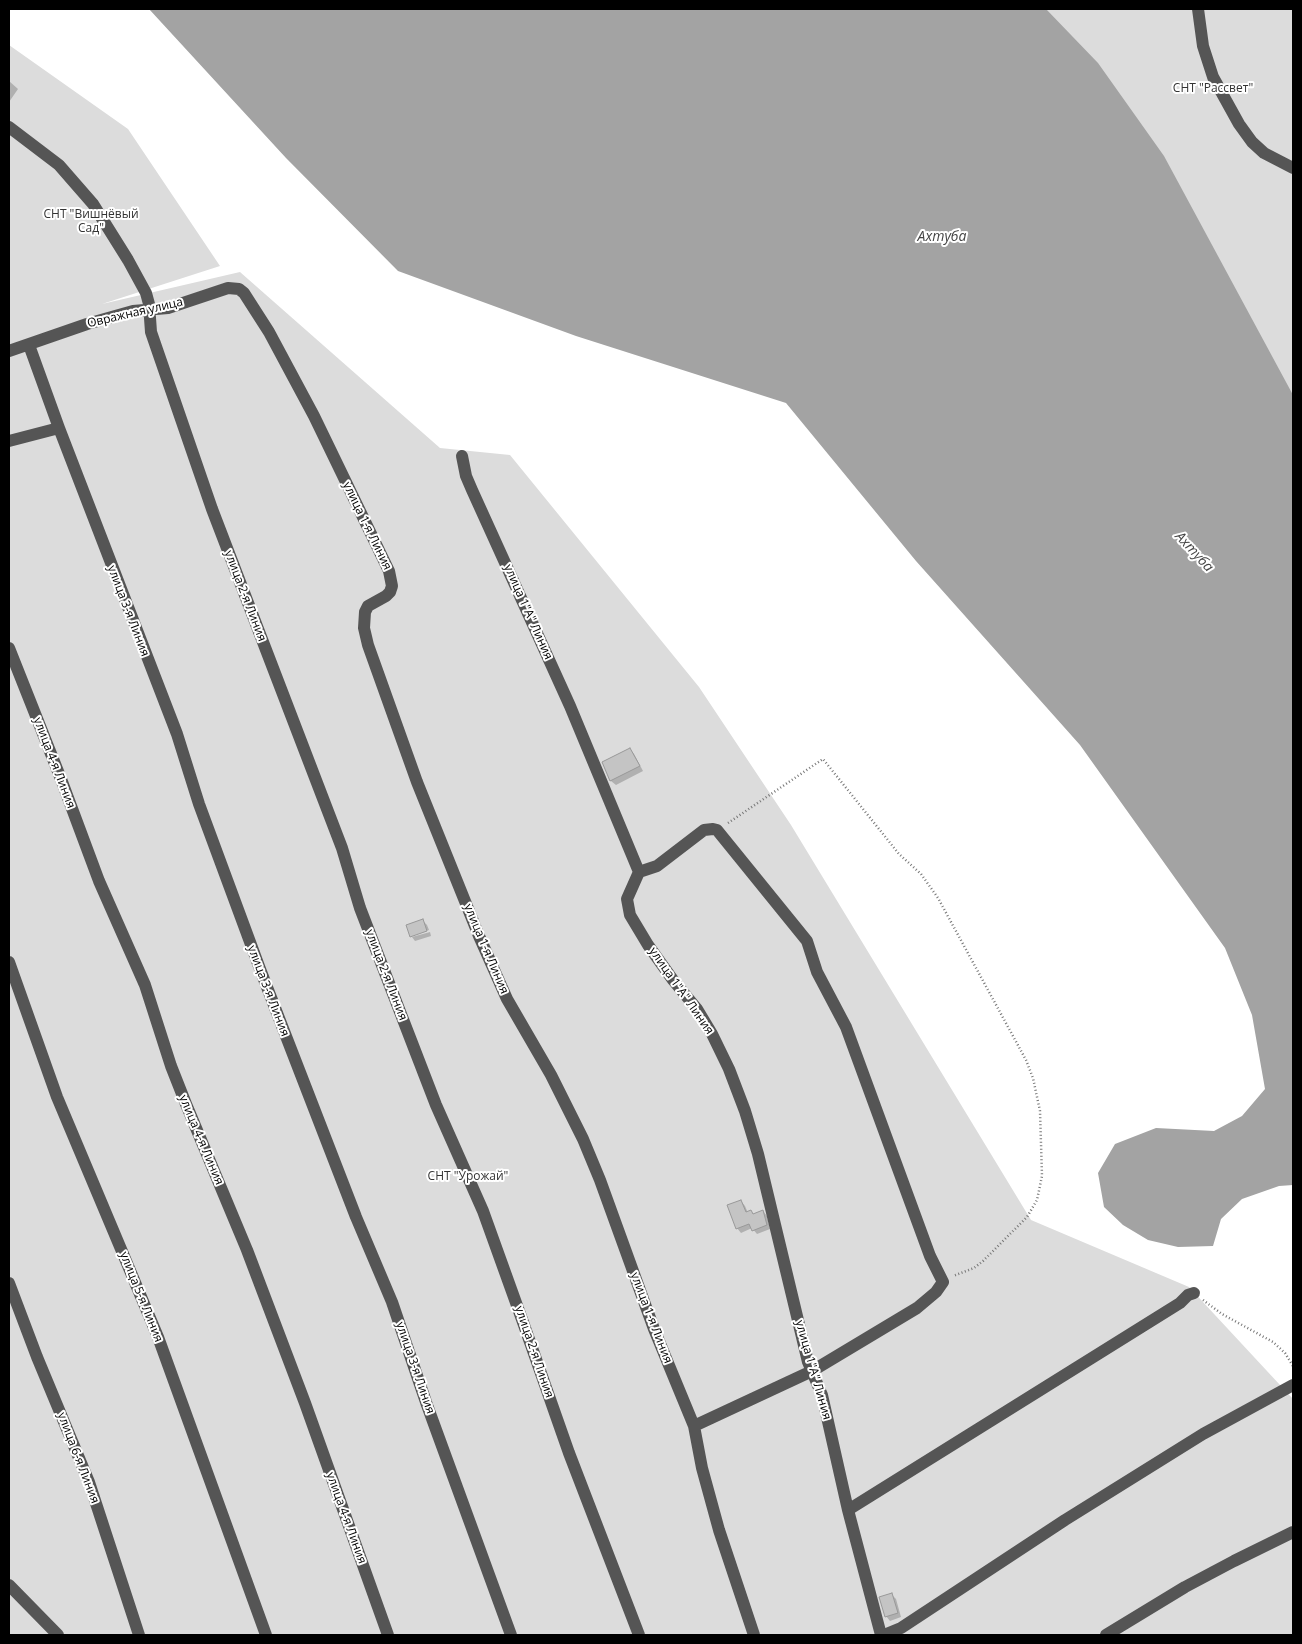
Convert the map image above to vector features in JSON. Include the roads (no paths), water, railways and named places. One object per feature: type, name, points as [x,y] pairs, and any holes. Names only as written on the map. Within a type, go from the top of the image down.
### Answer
[{"type":"street","points":[[1198,9],[1204,46],[1213,77],[1240,124],[1252,142],[1264,153],[1293,168]]},
{"type":"street","name":"улица 2-я Линия","points":[[9,127],[59,165],[93,204],[146,293],[151,332],[212,509],[342,848],[360,908],[436,1105],[483,1211],[569,1453],[639,1635]]},
{"type":"street","name":"Овражная улица","points":[[9,351],[87,324],[133,311],[168,308],[220,290],[234,288]]},
{"type":"street","name":"улица 1-я Линия","points":[[234,288],[244,293],[269,332],[314,416],[389,571],[392,586],[390,592],[368,606],[365,612],[364,620],[368,645],[417,782],[478,936],[507,999],[551,1075],[583,1139],[600,1180],[654,1329],[694,1426],[702,1468],[719,1530],[754,1635]]},
{"type":"street","name":"улица 3-я Линия","points":[[29,345],[177,734],[199,804],[260,969],[356,1217],[392,1302],[427,1405],[511,1635]]},
{"type":"street","points":[[9,441],[59,428]]},
{"type":"street","name":"улица 1\"А\" Линия","points":[[462,456],[466,476],[570,706],[639,872],[627,899],[628,910],[648,945],[697,1010],[712,1034],[729,1069],[744,1111],[758,1154],[808,1362],[822,1396],[848,1510],[883,1635]]},
{"type":"street","name":"улица 4-я Линия","points":[[9,648],[99,881],[145,985],[171,1066],[186,1104],[247,1250],[305,1403],[388,1635]]},
{"type":"street","points":[[639,872],[657,866],[704,830],[718,830],[807,941],[817,972],[846,1027],[927,1247],[943,1282],[936,1292],[917,1308],[812,1371],[694,1426]]},
{"type":"street","name":"улица 5-я Линия","points":[[9,962],[12,984],[57,1097],[158,1337],[266,1635]]},
{"type":"street","name":"улица 6-я Линия","points":[[9,1284],[89,1482],[140,1635]]},
{"type":"street","points":[[848,1510],[1194,1293]]},
{"type":"street","points":[[883,1635],[901,1628],[1064,1520],[1202,1434],[1293,1385]]},
{"type":"street","points":[[1106,1635],[1185,1587],[1293,1532]]},
{"type":"street","points":[[9,1585],[58,1635]]},
{"type":"water","name":"Ахтуба","points":[[149,9],[1046,9],[1098,63],[1164,156],[1293,395],[1293,1185],[1279,1186],[1242,1199],[1221,1219],[1213,1246],[1178,1247],[1148,1240],[1123,1225],[1104,1207],[1098,1173],[1115,1144],[1156,1128],[1214,1131],[1242,1116],[1265,1089],[1252,1015],[1225,948],[1080,745],[916,561],[786,403],[576,336],[398,271],[286,158]]},
{"type":"park label","name":"СНТ \"Рассвет\"","points":[[1213,89]]},
{"type":"park label","name":"СНТ \"Вишнёвый Сад\"","points":[[91,222]]},
{"type":"park label","name":"СНТ \"Урожай\"","points":[[468,1177]]}]
